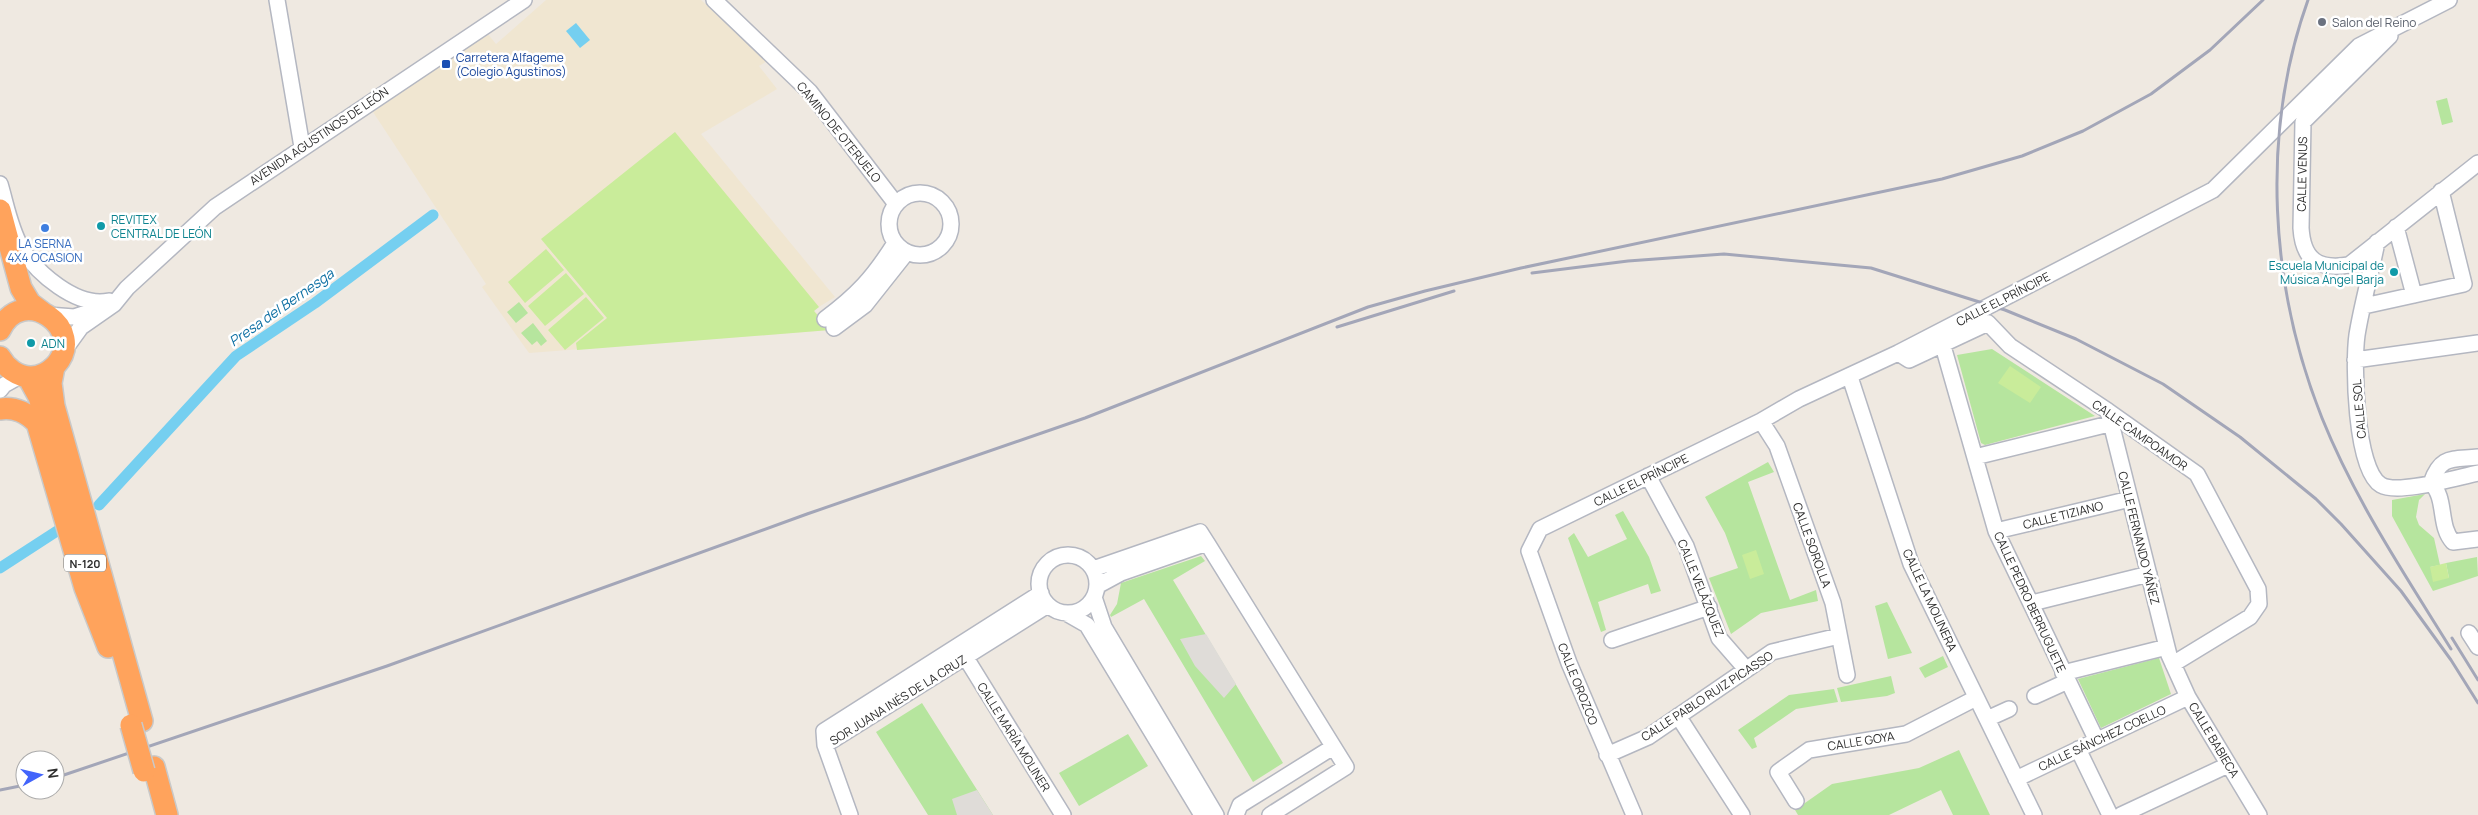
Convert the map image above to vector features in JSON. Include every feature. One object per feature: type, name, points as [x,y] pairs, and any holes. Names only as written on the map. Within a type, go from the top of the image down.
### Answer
[{"type":"highway","points":[[0,210],[21,288],[30,303],[45,313],[62,332],[64,340],[58,361],[43,374],[25,376],[10,369],[0,357]]},
{"type":"highway","points":[[0,256],[9,290],[4,324]]},
{"type":"highway","points":[[4,324],[22,311],[45,313]]},
{"type":"highway","name":"N-120","points":[[58,361],[51,383],[54,406],[136,723],[149,769],[167,815]]},
{"type":"highway","name":"N-120","points":[[25,376],[40,402],[108,647],[136,723]]},
{"type":"highway","points":[[0,409],[15,409],[25,413],[37,423],[85,588],[108,647]]},
{"type":"highway","name":"N-120","points":[[149,769],[155,815]]},
{"type":"street","points":[[277,0],[302,147]]},
{"type":"street","name":"AVENIDA AGUSTINOS DE LEÓN","points":[[58,361],[81,327],[106,310],[127,288],[216,207],[302,147],[524,0]]},
{"type":"street","name":"CAMINO DE OTERUELO","points":[[714,0],[810,92],[899,201]]},
{"type":"street","name":"CAMINO DE OTERUELO","points":[[727,0],[793,61],[812,83],[899,201]]},
{"type":"street","name":"CALLE EL PRÍNCIPE","points":[[1529,551],[1540,529],[1760,421],[1799,399],[1850,377],[1898,353],[2213,190],[2359,46],[2449,0]]},
{"type":"street","name":"CALLE VENUS","points":[[2349,265],[2336,267],[2318,264],[2308,255],[2302,245],[2302,122],[2403,22]]},
{"type":"street","points":[[2370,278],[2349,265],[2441,190],[2478,163]]},
{"type":"street","points":[[0,184],[16,237],[35,266],[51,280],[75,295],[92,302],[108,301]]},
{"type":"street","points":[[2364,306],[2464,284],[2441,190]]},
{"type":"street","points":[[914,193],[927,194],[939,199],[947,209],[951,221],[950,234],[943,246],[932,253],[920,255],[901,248],[890,230],[890,217],[899,201],[914,193]]},
{"type":"street","points":[[2396,227],[2414,295]]},
{"type":"street","name":"CALLE SOL","points":[[2377,242],[2355,360],[2362,450],[2370,474],[2381,485],[2399,488],[2478,473]]},
{"type":"street","points":[[830,324],[901,248]]},
{"type":"street","name":"AVENIDA AGUSTINOS DE LEÓN","points":[[45,313],[82,316],[127,288]]},
{"type":"street","name":"CALLE CAMPOAMOR","points":[[1898,353],[1909,360],[1943,346],[1988,323],[2010,346],[2108,417],[2196,474],[2258,589],[2259,604],[2250,617],[2173,664]]},
{"type":"street","points":[[2355,360],[2478,343]]},
{"type":"street","name":"CALLE PEDRO BERRUGUETE","points":[[1943,346],[1996,531],[2096,739]]},
{"type":"street","points":[[0,390],[4,385],[25,376]]},
{"type":"street","name":"CALLE LA MOLINERA","points":[[1850,377],[1911,564],[2034,815]]},
{"type":"street","points":[[1975,457],[2108,417]]},
{"type":"street","name":"CALLE FERNANDO YÁÑEZ","points":[[2108,417],[2173,664]]},
{"type":"street","name":"CALLE SOROLLA","points":[[1760,421],[1777,446],[1833,603],[1847,675]]},
{"type":"street","points":[[2478,458],[2447,460],[2436,467],[2431,483],[2438,490],[2446,534],[2453,542],[2478,539]]},
{"type":"street","name":"CALLE VELÁZQUEZ","points":[[1648,476],[1686,546],[1719,638],[1746,669]]},
{"type":"street","name":"CALLE TIZIANO","points":[[1996,531],[2130,498]]},
{"type":"street","points":[[1093,568],[1200,532],[1346,768],[1270,815]]},
{"type":"street","points":[[1066,613],[1082,609],[1095,592],[1121,573],[1207,542]]},
{"type":"street","name":"CALLE OROZCO","points":[[1529,551],[1569,663],[1634,815]]},
{"type":"street","points":[[1202,815],[1087,625],[1045,599],[1041,575],[1045,566],[1060,556],[1078,557],[1093,568],[1095,592],[1104,627],[1216,815]]},
{"type":"street","points":[[2032,603],[2149,574]]},
{"type":"street","name":"SOR JUANA INÉS DE LA CRUZ","points":[[1045,599],[966,658],[825,745],[824,731],[1045,599]]},
{"type":"street","points":[[1612,640],[1709,607]]},
{"type":"street","points":[[2469,633],[2478,647]]},
{"type":"street","name":"CALLE PABLO RUIZ PICASSO","points":[[1607,755],[1648,737],[1772,652],[1839,636]]},
{"type":"street","points":[[2035,696],[2066,677],[2167,647]]},
{"type":"street","name":"CALLE MARÍA MOLINER","points":[[966,658],[1063,815]]},
{"type":"street","name":"CALLE BABIECA","points":[[2173,664],[2188,697],[2259,815]]},
{"type":"street","name":"CALLE SÁNCHEZ COELLO","points":[[2016,779],[2096,739],[2188,697]]},
{"type":"street","name":"CALLE GOYA","points":[[1796,801],[1778,772],[1809,750],[1906,734],[1976,698]]},
{"type":"street","points":[[1987,719],[2009,709]]},
{"type":"street","points":[[1678,716],[1742,815]]},
{"type":"street","points":[[825,745],[850,815]]},
{"type":"street","points":[[1236,815],[1240,805],[1333,747]]},
{"type":"street","points":[[2078,749],[2110,815]]},
{"type":"street","points":[[2121,815],[2228,765]]},
{"type":"shaded area","points":[[546,0],[701,0],[767,61],[759,66],[777,89],[701,134],[835,297],[814,310],[830,330],[529,353],[482,287],[486,284],[373,112],[487,33],[496,44]]},
{"type":"shaded area","points":[[1206,634],[1236,684],[1224,698],[1195,666],[1180,639]]},
{"type":"shaded area","points":[[977,790],[993,815],[957,815],[952,799]]},
{"type":"green space","points":[[2447,98],[2453,122],[2442,125],[2436,101]]},
{"type":"green space","points":[[675,132],[819,307],[814,311],[830,330],[577,350],[576,343],[607,318],[541,239]]},
{"type":"green space","points":[[546,249],[564,270],[525,303],[508,282]]},
{"type":"green space","points":[[566,273],[584,294],[545,326],[528,306]]},
{"type":"green space","points":[[586,297],[604,318],[565,350],[548,330]]},
{"type":"green space","points":[[519,302],[528,313],[516,323],[507,312]]},
{"type":"green space","points":[[533,323],[547,341],[541,346],[537,341],[532,345],[521,333]]},
{"type":"green space","points":[[1992,349],[2095,416],[1985,445],[1981,443],[1957,355]]},
{"type":"green space","points":[[2010,366],[2041,387],[2030,403],[1998,383]]},
{"type":"green space","points":[[1768,462],[1774,472],[1748,482],[1790,600],[1816,590],[1818,601],[1761,613],[1731,634],[1709,578],[1738,568],[1725,533],[1705,497]]},
{"type":"green space","points":[[2425,494],[2419,500],[2416,517],[2419,525],[2434,538],[2440,565],[2430,567],[2449,578],[2446,563],[2477,557],[2478,576],[2433,591],[2392,516],[2392,500]]},
{"type":"green space","points":[[1623,511],[1649,557],[1661,591],[1651,594],[1648,584],[1598,602],[1606,630],[1601,632],[1568,538],[1574,533],[1588,557],[1627,539],[1615,515]]},
{"type":"green space","points":[[1756,550],[1764,574],[1750,579],[1742,555]]},
{"type":"green space","points":[[1201,556],[1205,561],[1173,580],[1283,763],[1253,782],[1144,599],[1111,617],[1110,615],[1117,604],[1121,583]]},
{"type":"green space","points":[[2446,563],[2449,578],[2433,582],[2430,567]]},
{"type":"green space","points":[[1887,602],[1912,653],[1888,659],[1875,606]]},
{"type":"green space","points":[[1943,656],[1948,667],[1925,678],[1919,668]]},
{"type":"green space","points":[[2159,658],[2171,694],[2101,728],[2078,679]]},
{"type":"green space","points":[[1891,676],[1895,693],[1887,696],[1841,702],[1837,688]]},
{"type":"green space","points":[[1834,689],[1838,702],[1796,709],[1754,738],[1757,747],[1752,749],[1738,730],[1789,695]]},
{"type":"green space","points":[[922,703],[993,815],[928,815],[876,732]]},
{"type":"green space","points":[[1128,734],[1148,766],[1079,806],[1059,773]]},
{"type":"green space","points":[[1959,750],[1990,815],[1953,815],[1941,790],[1889,815],[1798,815],[1795,810],[1832,784],[1919,768]]},
{"type":"water","points":[[576,23],[590,40],[580,48],[566,31]]},
{"type":"waterway","name":"Presa del Bernesga","points":[[99,505],[236,356],[315,303],[433,215]]},
{"type":"waterway","name":"Presa del Bernesga","points":[[0,568],[57,531]]},
{"type":"railway","points":[[65,775],[387,666],[807,514],[1085,418],[1368,307],[1521,268],[1942,179],[2022,156],[2083,131],[2151,94],[2210,50],[2263,0]]},
{"type":"railway","points":[[2308,0],[2293,51],[2283,104],[2278,157],[2278,210],[2282,264],[2291,317],[2304,368],[2335,448],[2365,508],[2451,649]]},
{"type":"railway","points":[[1532,273],[1628,261],[1724,254],[1871,268],[2005,310],[2076,339],[2163,384],[2240,437],[2316,499],[2401,591],[2451,660],[2478,703]]},
{"type":"railway","points":[[1337,327],[1454,291]]},
{"type":"railway","points":[[2452,638],[2478,680]]},
{"type":"railway","points":[[0,790],[15,787]]},
{"type":"place","name":"Salon del Reino","points":[[2322,22]]},
{"type":"place","name":"Carretera Alfageme (Colegio Agustinos)","points":[[446,64]]},
{"type":"place","name":"REVITEX CENTRAL DE LEÓN","points":[[101,226]]},
{"type":"place","name":"LA SERNA 4X4 OCASION","points":[[45,228]]},
{"type":"place","name":"Escuela Municipal de Música Ángel Barja","points":[[2394,272]]},
{"type":"place","name":"ADN","points":[[31,343]]}]
